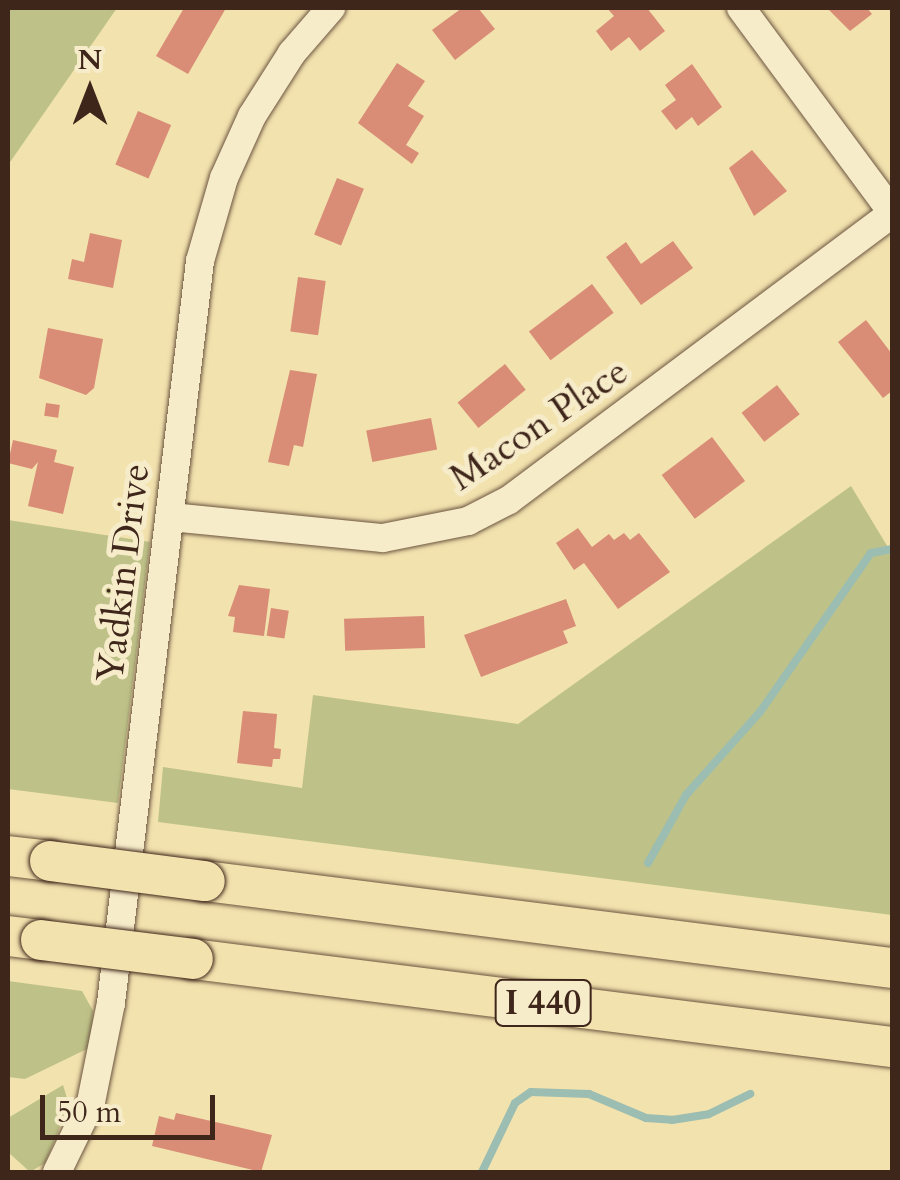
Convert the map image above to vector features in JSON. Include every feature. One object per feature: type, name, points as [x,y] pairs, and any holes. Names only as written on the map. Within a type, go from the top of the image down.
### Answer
[{"type":"highway","name":"I 440","points":[[8,856],[892,968]]},
{"type":"highway","name":"I 440","points":[[24,938],[892,1047]]},
{"type":"street","name":"Yadkin Drive","points":[[57,1172],[91,1102],[102,1058],[171,517],[190,314],[219,195],[268,88],[331,8]]},
{"type":"street","points":[[741,8],[892,213]]},
{"type":"street","name":"Macon Place","points":[[171,517],[383,538],[468,521],[509,500],[892,213]]},
{"type":"green space","points":[[8,8],[117,8],[8,165]]},
{"type":"green space","points":[[851,486],[892,554],[892,915],[158,822],[163,767],[302,788],[313,695],[518,724]]},
{"type":"green space","points":[[8,520],[150,542],[118,803],[8,789]]},
{"type":"green space","points":[[8,981],[82,991],[93,1011],[91,1047],[25,1079],[8,1077]]},
{"type":"green space","points":[[63,1085],[68,1101],[58,1132],[45,1163],[30,1172],[8,1152],[8,1118]]},
{"type":"building","points":[[184,8],[226,8],[188,74],[156,56]]},
{"type":"building","points":[[462,8],[478,8],[495,29],[455,60],[432,30]]},
{"type":"building","points":[[607,8],[647,8],[665,31],[640,51],[629,37],[611,51],[596,31],[614,16]]},
{"type":"building","points":[[827,8],[867,8],[872,14],[850,31]]},
{"type":"building","points":[[397,63],[425,81],[408,106],[424,116],[406,145],[419,153],[412,164],[358,123]]},
{"type":"building","points":[[692,64],[722,107],[698,126],[692,117],[676,130],[661,111],[676,100],[665,85]]},
{"type":"building","points":[[138,111],[171,125],[148,178],[115,164]]},
{"type":"building","points":[[752,150],[787,191],[754,216],[729,168]]},
{"type":"building","points":[[337,178],[364,189],[341,245],[314,235]]},
{"type":"building","points":[[90,233],[122,240],[113,288],[68,279],[72,259],[84,262]]},
{"type":"building","points":[[673,241],[693,268],[641,305],[606,257],[626,242],[641,264]]},
{"type":"building","points":[[298,277],[326,281],[318,335],[290,331]]},
{"type":"building","points":[[592,284],[614,313],[551,360],[529,332]]},
{"type":"building","points":[[866,320],[892,354],[892,391],[883,398],[838,342]]},
{"type":"building","points":[[48,328],[103,339],[94,388],[86,395],[39,378]]},
{"type":"building","points":[[505,364],[526,390],[478,428],[458,402]]},
{"type":"building","points":[[290,370],[317,374],[303,447],[294,445],[289,466],[268,462]]},
{"type":"building","points":[[777,385],[800,414],[764,442],[742,413]]},
{"type":"building","points":[[46,403],[60,405],[58,418],[44,416]]},
{"type":"building","points":[[431,418],[437,449],[372,462],[366,431]]},
{"type":"building","points":[[712,437],[745,481],[695,519],[662,475]]},
{"type":"building","points":[[13,440],[57,450],[54,462],[74,467],[63,514],[28,506],[38,462],[32,469],[8,463]]},
{"type":"building","points":[[578,528],[592,547],[609,534],[614,540],[624,533],[630,540],[639,533],[670,572],[618,609],[584,563],[574,570],[556,543]]},
{"type":"building","points":[[239,585],[270,589],[264,636],[233,632],[235,617],[228,616]]},
{"type":"building","points":[[566,599],[576,626],[563,631],[568,643],[481,677],[464,635]]},
{"type":"building","points":[[271,608],[289,611],[284,638],[267,636]]},
{"type":"building","points":[[424,616],[425,648],[345,651],[344,619]]},
{"type":"building","points":[[243,711],[277,714],[274,748],[281,749],[280,759],[273,759],[272,767],[237,763]]},
{"type":"building","points":[[176,1113],[272,1135],[261,1172],[152,1146],[159,1116],[174,1120]]},
{"type":"waterway","points":[[648,863],[686,795],[760,712],[871,553],[892,549]]},
{"type":"waterway","points":[[482,1172],[515,1103],[531,1092],[589,1094],[646,1118],[672,1120],[709,1114],[750,1094]]}]
